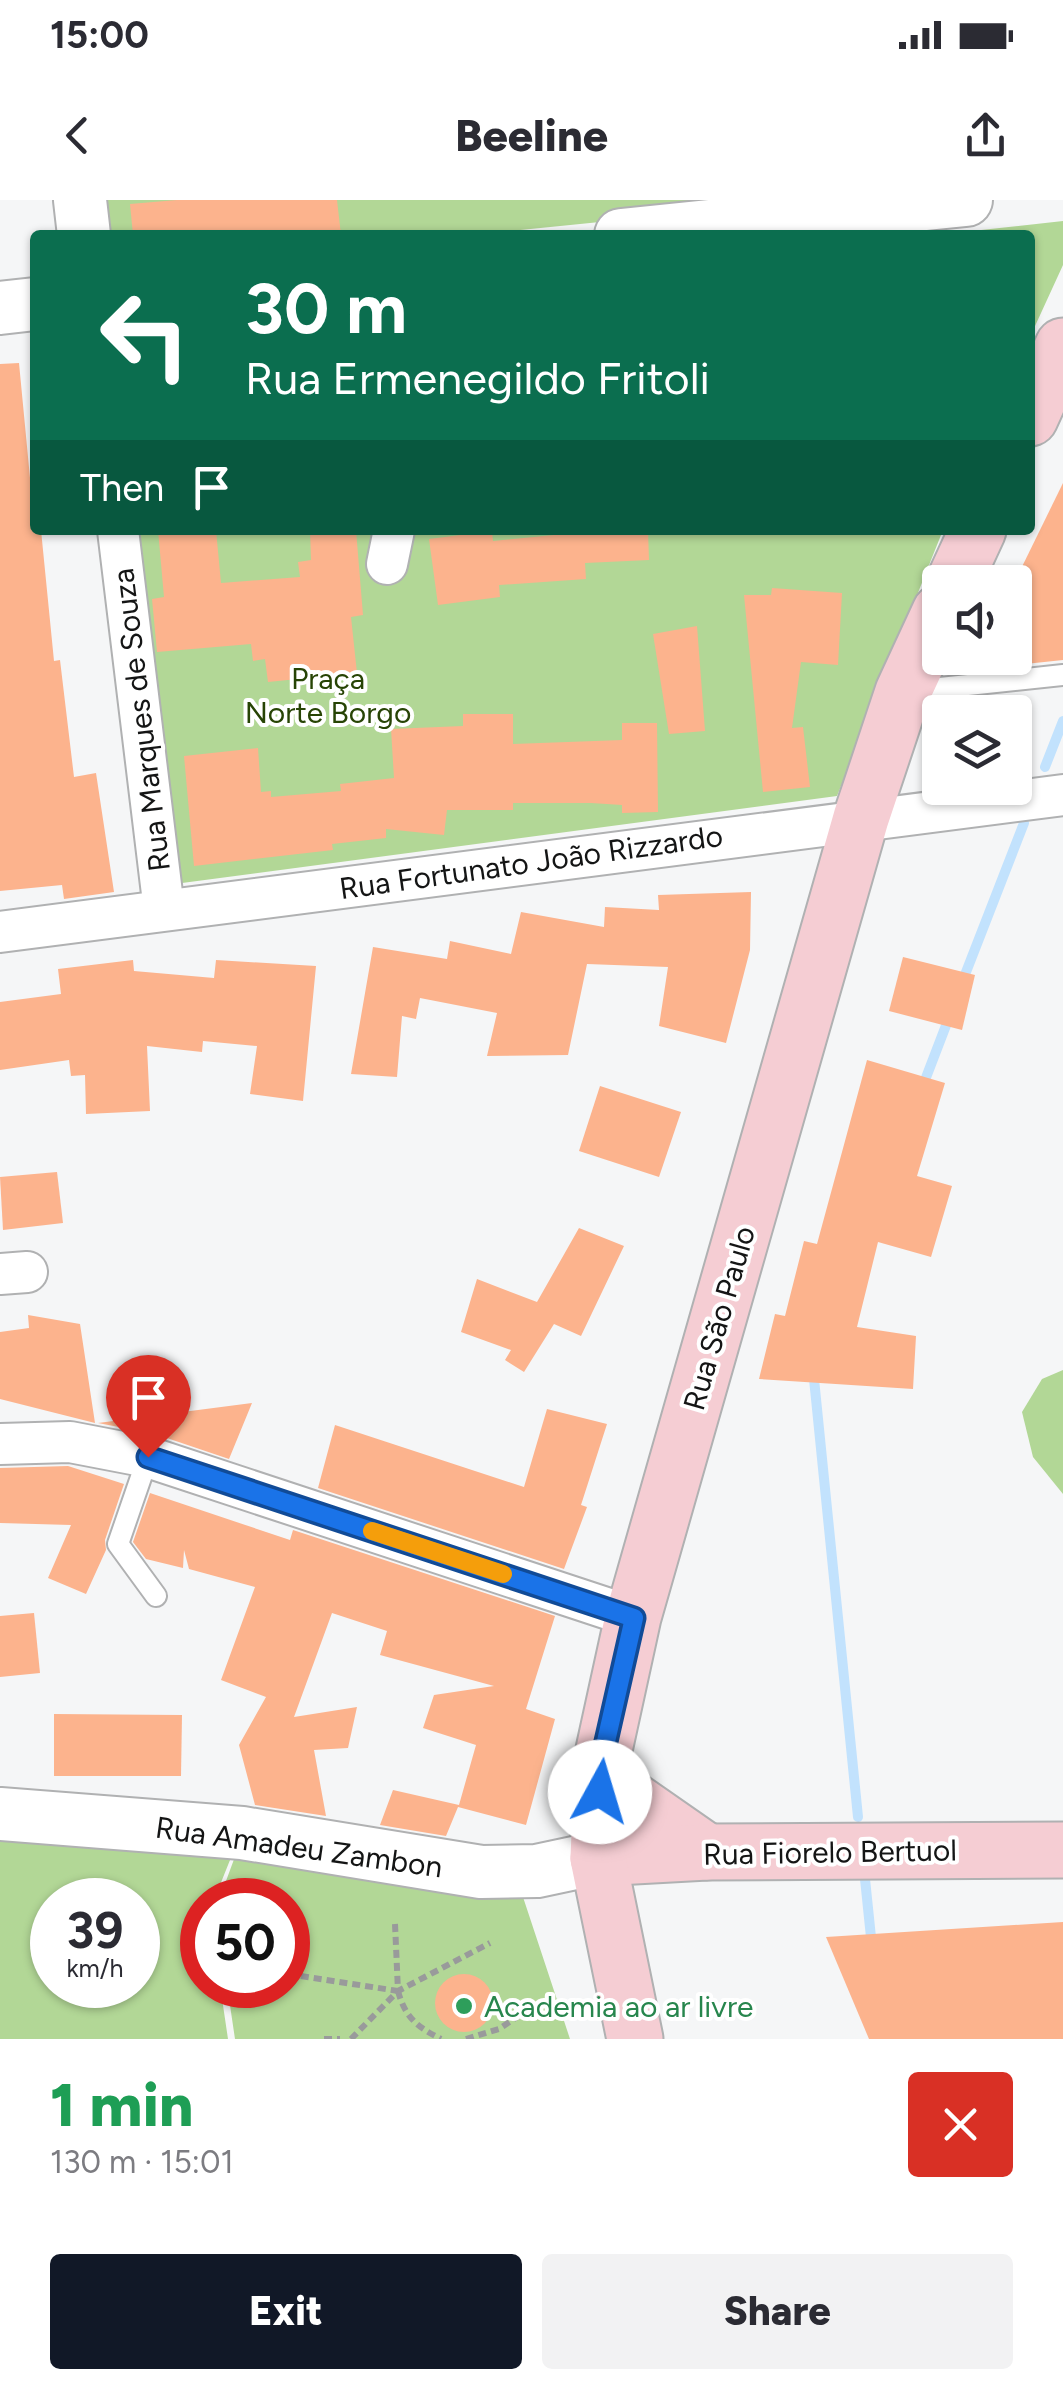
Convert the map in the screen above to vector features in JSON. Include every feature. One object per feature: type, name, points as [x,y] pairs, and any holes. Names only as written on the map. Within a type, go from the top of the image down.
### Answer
[{"type":"main road","points":[[1035,401],[1052,342]]},
{"type":"main road","points":[[962,565],[976,535]]},
{"type":"main road","name":"Rua São Paulo","points":[[635,2039],[598,1858],[602,1759],[634,1618],[861,818],[903,692],[922,651]]},
{"type":"main road","points":[[602,1759],[628,1797],[707,1852]]},
{"type":"main road","name":"Rua Fiorelo Bertuol","points":[[598,1858],[707,1852],[1063,1850]]},
{"type":"street","points":[[80,200],[83,230]]},
{"type":"street","points":[[670,230],[966,200]]},
{"type":"street","points":[[0,308],[30,305]]},
{"type":"street","name":"Rua Marques de Souza","points":[[119,535],[164,910]]},
{"type":"street","name":"Rua Fortunato João Rizzardo","points":[[0,932],[861,818],[1063,795]]},
{"type":"street","points":[[0,1444],[70,1442],[148,1457],[634,1618]]},
{"type":"street","name":"Rua Amadeu Zambon","points":[[0,1814],[242,1833],[482,1872],[537,1871],[598,1858]]},
{"type":"lane","points":[[1052,342],[1063,322]]},
{"type":"lane","points":[[903,692],[1063,675]]},
{"type":"lane","points":[[148,1457],[118,1544],[156,1596]]},
{"type":"path","points":[[395,1924],[398,1991],[404,2011],[415,2025],[441,2039]]},
{"type":"path","points":[[351,2039],[398,1991],[490,1943]]},
{"type":"path","points":[[310,1977],[398,1991]]},
{"type":"path","points":[[466,2039],[499,2028],[520,2015]]},
{"type":"path","points":[[324,2039],[340,2039]]},
{"type":"green space","points":[[101,200],[818,200],[520,230],[104,230]]},
{"type":"green space","points":[[1063,221],[1063,265],[1035,326],[1035,230],[981,230]]},
{"type":"green space","name":"Praça Norte Borgo","points":[[139,535],[941,535],[929,565],[922,565],[922,583],[837,796],[182,883]]},
{"type":"green space","points":[[1063,1370],[1063,1494],[1033,1457],[1022,1412],[1042,1379]]},
{"type":"green space","points":[[0,1822],[234,1850],[223,1878],[180,1878],[180,2008],[223,2008],[228,2039],[0,2039]]},
{"type":"green space","points":[[240,1843],[520,1888],[570,2039],[235,2039],[230,2008],[310,2008],[310,1878],[227,1878]]},
{"type":"building","points":[[177,200],[337,200],[340,230],[133,230],[130,204]]},
{"type":"building","points":[[19,363],[30,478],[30,535],[41,535],[54,661],[60,660],[74,777],[96,773],[114,892],[64,899],[62,885],[0,891],[0,364]]},
{"type":"building","points":[[1063,483],[1063,660],[1032,663],[1032,565],[1023,565]]},
{"type":"building","points":[[158,535],[216,535],[221,583],[300,577],[298,562],[311,560],[310,535],[356,535],[363,615],[351,617],[357,673],[268,682],[265,659],[253,661],[251,644],[157,652],[152,599],[164,597]]},
{"type":"building","points":[[492,535],[493,541],[554,535],[648,535],[649,560],[585,563],[586,579],[499,585],[500,597],[438,605],[429,539]]},
{"type":"building","points":[[772,588],[842,593],[838,665],[801,662],[792,728],[803,727],[810,787],[763,792],[744,595],[771,595]]},
{"type":"building","points":[[697,626],[705,731],[669,734],[653,634]]},
{"type":"building","points":[[463,714],[513,714],[513,744],[622,740],[622,723],[657,723],[658,812],[622,813],[622,805],[591,803],[513,803],[513,810],[447,810],[444,835],[386,829],[386,838],[332,844],[333,850],[194,866],[184,756],[258,748],[261,792],[271,791],[271,797],[341,791],[340,784],[394,778],[391,729],[463,726]]},
{"type":"building","points":[[751,892],[750,950],[726,1043],[659,1026],[668,967],[587,964],[568,1055],[487,1056],[497,1013],[420,998],[416,1019],[402,1016],[397,1077],[351,1074],[373,947],[447,959],[450,941],[511,954],[521,912],[604,927],[605,907],[659,910],[658,895]]},
{"type":"building","points":[[903,957],[975,975],[962,1030],[889,1011]]},
{"type":"building","points":[[133,960],[134,971],[214,978],[216,960],[316,966],[303,1101],[250,1094],[257,1046],[203,1041],[202,1052],[147,1046],[150,1111],[86,1114],[85,1075],[71,1076],[69,1060],[0,1070],[0,1002],[61,994],[58,969]]},
{"type":"building","points":[[867,1060],[945,1083],[917,1176],[952,1186],[931,1257],[878,1242],[857,1327],[916,1336],[913,1389],[759,1379],[775,1314],[785,1316],[804,1241],[817,1244]]},
{"type":"building","points":[[600,1086],[681,1112],[659,1177],[579,1151]]},
{"type":"building","points":[[57,1172],[63,1223],[3,1230],[0,1177]]},
{"type":"building","points":[[579,1228],[624,1246],[581,1336],[554,1324],[524,1372],[505,1360],[511,1350],[461,1332],[477,1279],[537,1302]]},
{"type":"building","points":[[28,1315],[80,1324],[95,1423],[0,1399],[0,1332],[29,1328]]},
{"type":"building","points":[[252,1403],[229,1459],[155,1434],[98,1423]]},
{"type":"building","points":[[547,1409],[607,1424],[581,1505],[587,1507],[564,1569],[318,1488],[335,1425],[524,1487]]},
{"type":"building","points":[[68,1466],[124,1484],[105,1540],[106,1550],[86,1594],[48,1578],[71,1525],[0,1523],[0,1468]]},
{"type":"building","points":[[150,1493],[290,1540],[293,1530],[555,1616],[526,1709],[555,1719],[526,1825],[458,1807],[446,1836],[380,1825],[393,1790],[459,1805],[476,1745],[423,1728],[434,1695],[494,1686],[380,1655],[387,1631],[332,1613],[294,1717],[357,1707],[348,1748],[314,1750],[326,1816],[255,1805],[239,1745],[266,1697],[221,1680],[255,1587],[189,1569],[184,1550],[183,1568],[146,1559],[133,1542]]},
{"type":"building","points":[[34,1613],[40,1673],[0,1677],[0,1616]]},
{"type":"building","points":[[54,1714],[182,1715],[181,1776],[54,1776]]},
{"type":"building","points":[[1063,1922],[1063,2039],[869,2039],[826,1937]]},
{"type":"building","name":"Academia ao ar livre","points":[[464,1974],[485,1982],[493,2003],[485,2024],[464,2032],[443,2024],[435,2003],[443,1982]]},
{"type":"waterway","points":[[1045,767],[1063,721]]},
{"type":"waterway","points":[[961,985],[1024,823]]},
{"type":"waterway","points":[[922,1088],[950,1015]]},
{"type":"waterway","points":[[813,1369],[858,1817]]},
{"type":"waterway","points":[[865,1879],[872,1947]]},
{"type":"slow traffic","points":[[372,1531],[503,1574]]},
{"type":"place","name":"Academia ao ar livre","points":[[464,2006]]},
{"type":"route","points":[[148,1457],[634,1618],[602,1759],[600,1792]]}]
